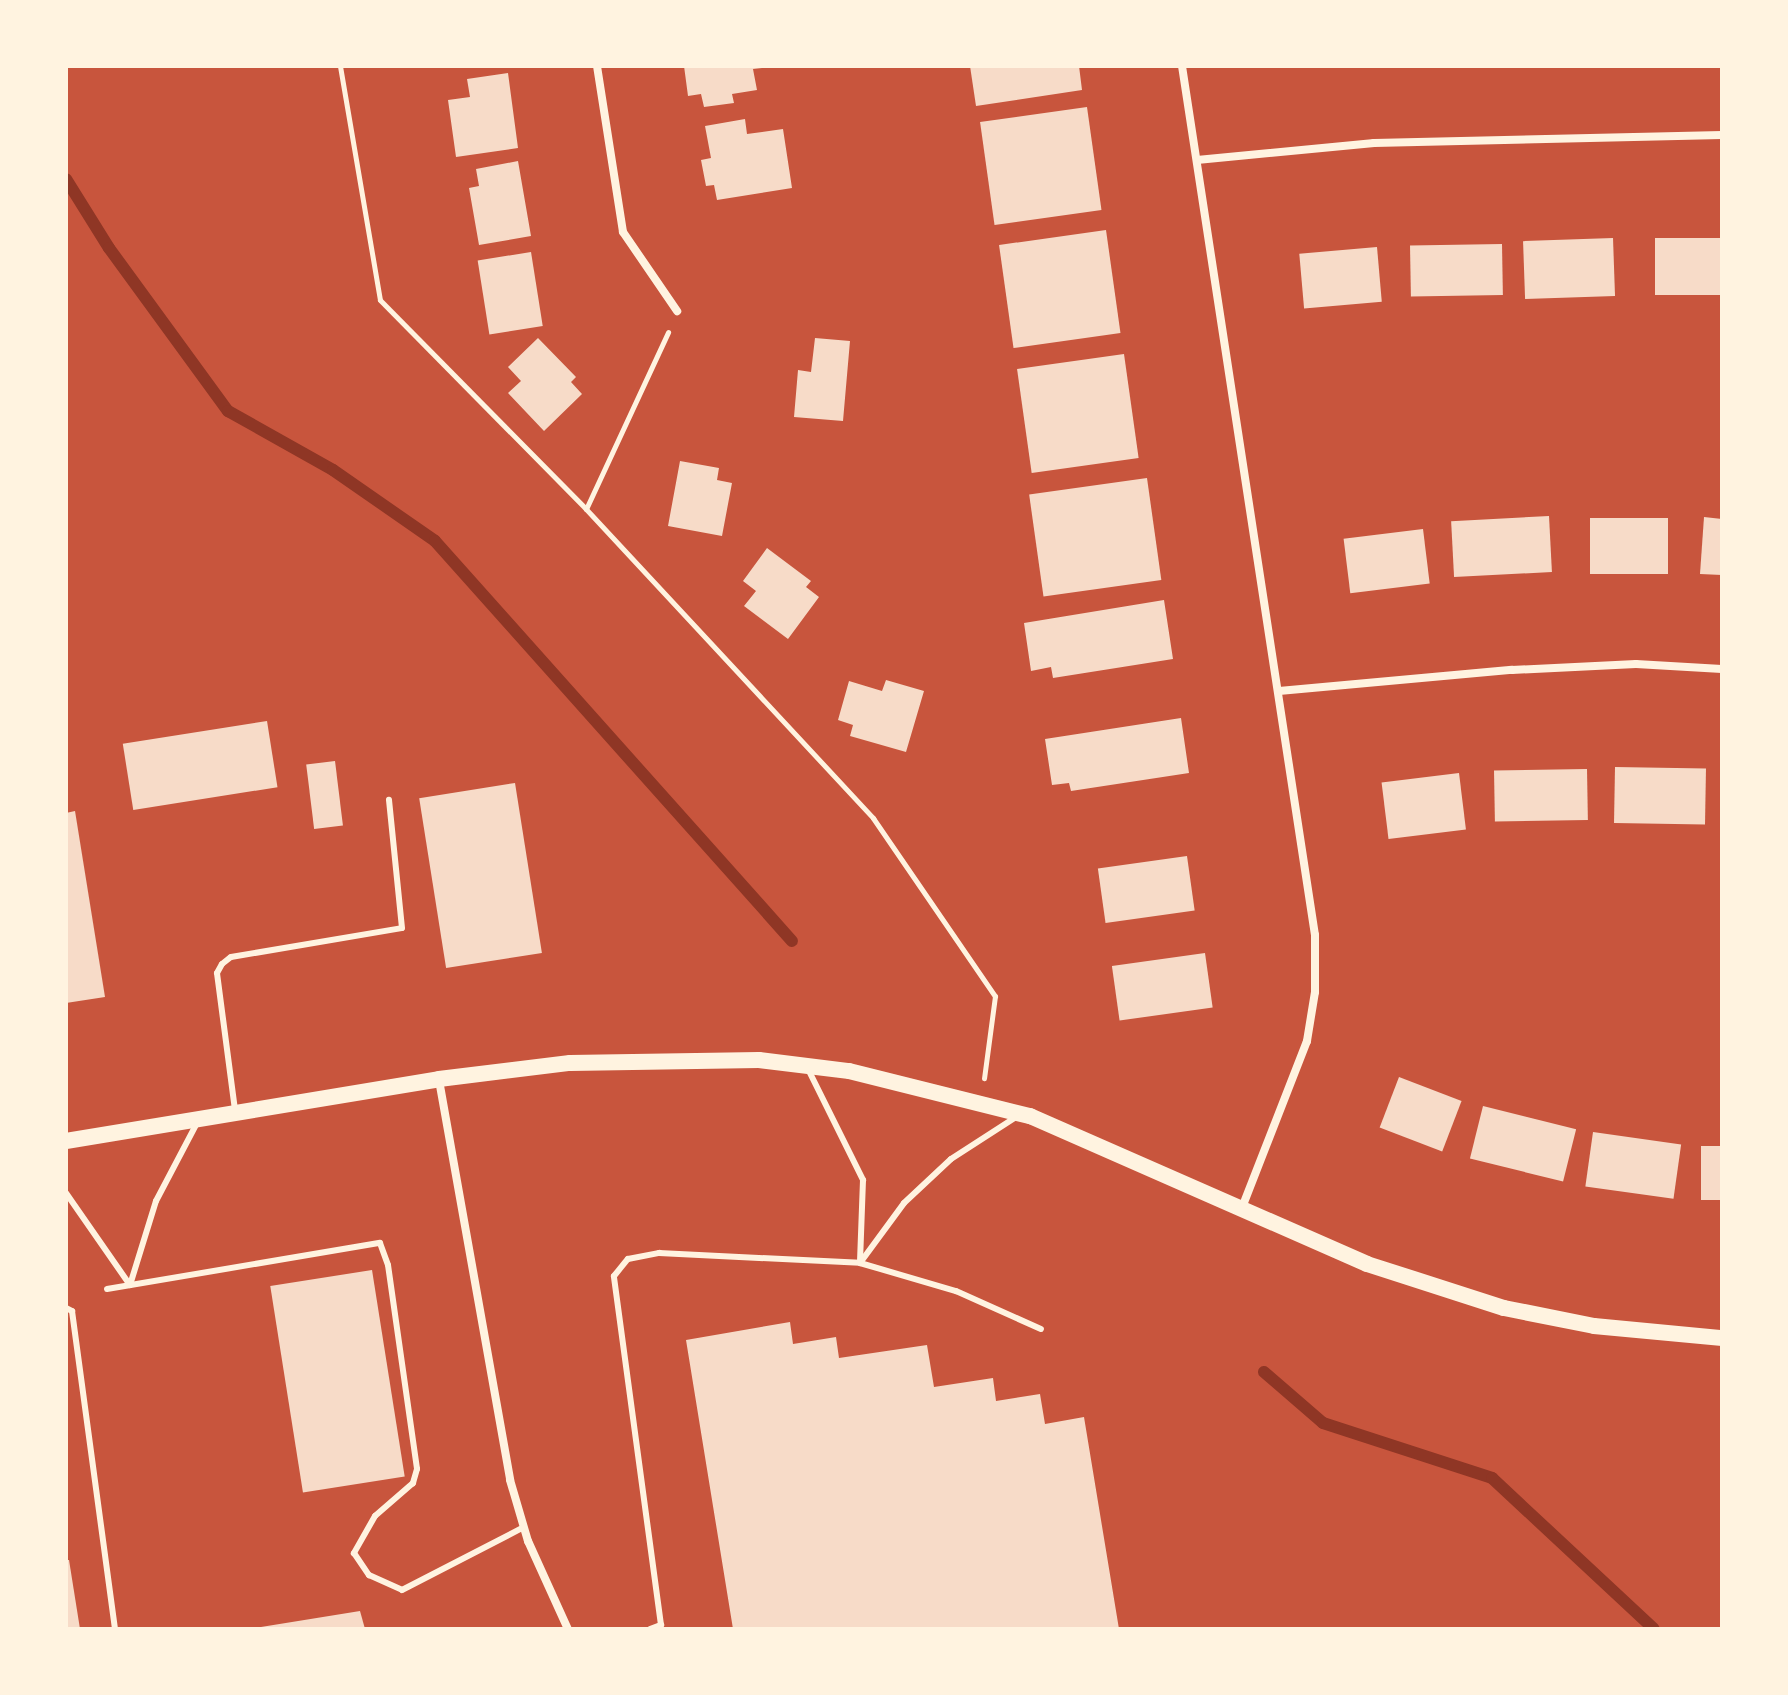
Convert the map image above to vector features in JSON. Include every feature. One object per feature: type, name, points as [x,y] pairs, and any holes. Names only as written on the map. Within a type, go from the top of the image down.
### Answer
[{"type":"main road","points":[[66,1141],[439,1079],[666,1058],[806,1066],[981,1102],[1020,1114],[1367,1264],[1504,1308],[1594,1326],[1722,1338]]},
{"type":"street","points":[[597,66],[623,232],[677,311]]},
{"type":"street","points":[[1182,66],[1315,935],[1315,992],[1307,1041],[1288,1099],[1242,1209]]},
{"type":"street","points":[[1197,160],[1374,143],[1722,135]]},
{"type":"street","points":[[1279,691],[1527,669],[1636,664],[1722,669]]},
{"type":"street","points":[[439,1079],[510,1480],[524,1527],[568,1629]]},
{"type":"lane","points":[[236,1113],[217,973],[231,957],[402,928],[389,800]]},
{"type":"lane","points":[[806,1066],[863,1180],[860,1263]]},
{"type":"lane","points":[[860,1263],[913,1194],[951,1159],[1020,1114]]},
{"type":"lane","points":[[130,1285],[156,1201],[199,1120]]},
{"type":"lane","points":[[66,1193],[130,1285]]},
{"type":"lane","points":[[107,1289],[380,1243],[388,1265],[417,1469],[413,1483],[375,1516],[354,1553],[369,1575],[402,1590],[524,1527]]},
{"type":"lane","points":[[650,1629],[663,1627],[614,1276],[628,1259],[659,1253],[860,1263],[956,1291],[1041,1329]]},
{"type":"lane","points":[[66,1308],[72,1311],[115,1629]]},
{"type":"path","points":[[340,66],[380,300],[586,509],[873,818],[995,996],[981,1102]]},
{"type":"path","points":[[586,509],[677,311]]},
{"type":"building","points":[[684,66],[762,68],[753,69],[757,90],[732,94],[734,103],[704,107],[701,94],[688,96]]},
{"type":"building","points":[[970,66],[1079,66],[1082,90],[976,106]]},
{"type":"building","points":[[508,73],[518,148],[456,157],[448,100],[470,97],[467,79]]},
{"type":"building","points":[[1087,107],[1101,210],[995,225],[980,122]]},
{"type":"building","points":[[745,119],[747,134],[783,129],[792,188],[717,200],[714,185],[706,186],[701,160],[711,158],[705,126]]},
{"type":"building","points":[[518,161],[531,236],[479,245],[469,188],[479,186],[476,169]]},
{"type":"building","points":[[1106,230],[1120,333],[1014,348],[999,245]]},
{"type":"building","points":[[1613,238],[1615,296],[1525,299],[1523,241]]},
{"type":"building","points":[[1655,238],[1722,238],[1722,295],[1655,295]]},
{"type":"building","points":[[1502,244],[1503,295],[1411,297],[1410,246]]},
{"type":"building","points":[[1377,247],[1382,302],[1304,309],[1299,254]]},
{"type":"building","points":[[531,252],[543,326],[489,335],[478,260]]},
{"type":"building","points":[[538,338],[576,377],[571,382],[582,394],[544,431],[508,393],[521,381],[508,367]]},
{"type":"building","points":[[815,338],[850,341],[843,421],[794,417],[798,370],[811,372]]},
{"type":"building","points":[[1124,354],[1139,458],[1032,473],[1017,369]]},
{"type":"building","points":[[680,461],[719,468],[717,480],[732,483],[722,536],[668,526]]},
{"type":"building","points":[[1147,478],[1161,580],[1043,597],[1029,495]]},
{"type":"building","points":[[1549,516],[1552,572],[1454,577],[1451,521]]},
{"type":"building","points":[[1704,517],[1722,519],[1722,575],[1700,574]]},
{"type":"building","points":[[1590,518],[1668,518],[1668,574],[1590,574]]},
{"type":"building","points":[[1423,529],[1430,584],[1350,593],[1344,539]]},
{"type":"building","points":[[767,548],[811,581],[806,587],[819,597],[788,639],[744,606],[756,591],[743,581]]},
{"type":"building","points":[[1164,600],[1173,659],[1053,678],[1051,667],[1031,671],[1024,623]]},
{"type":"building","points":[[886,680],[924,691],[906,752],[850,736],[853,725],[838,720],[849,681],[882,691]]},
{"type":"building","points":[[1181,718],[1189,773],[1071,791],[1069,783],[1052,785],[1045,739]]},
{"type":"building","points":[[267,721],[277,787],[133,810],[123,744]]},
{"type":"building","points":[[335,761],[343,826],[314,829],[306,765]]},
{"type":"building","points":[[1615,767],[1706,769],[1705,825],[1614,823]]},
{"type":"building","points":[[1587,769],[1588,820],[1495,822],[1494,771]]},
{"type":"building","points":[[1459,773],[1466,830],[1389,839],[1382,783]]},
{"type":"building","points":[[515,783],[542,953],[446,968],[419,798]]},
{"type":"building","points":[[75,811],[105,997],[66,1003],[66,813]]},
{"type":"building","points":[[1187,856],[1195,910],[1106,923],[1098,869]]},
{"type":"building","points":[[1205,953],[1213,1007],[1120,1021],[1112,966]]},
{"type":"building","points":[[1399,1077],[1462,1101],[1442,1151],[1380,1127]]},
{"type":"building","points":[[1483,1106],[1576,1129],[1563,1182],[1470,1158]]},
{"type":"building","points":[[1593,1132],[1681,1144],[1673,1199],[1585,1186]]},
{"type":"building","points":[[1701,1146],[1722,1146],[1722,1200],[1701,1200]]},
{"type":"building","points":[[372,1270],[405,1476],[303,1493],[270,1286]]},
{"type":"building","points":[[790,1322],[793,1344],[836,1337],[839,1358],[927,1345],[934,1387],[993,1378],[996,1401],[1040,1394],[1045,1424],[1084,1417],[1119,1629],[733,1629],[686,1340]]},
{"type":"building","points":[[66,1560],[69,1560],[80,1629],[66,1629]]},
{"type":"building","points":[[360,1611],[365,1629],[261,1629],[261,1627]]},
{"type":"waterway","points":[[66,179],[109,248],[228,411],[333,470],[435,541],[792,941]]},
{"type":"waterway","points":[[1264,1372],[1323,1423],[1492,1478],[1654,1629]]}]
